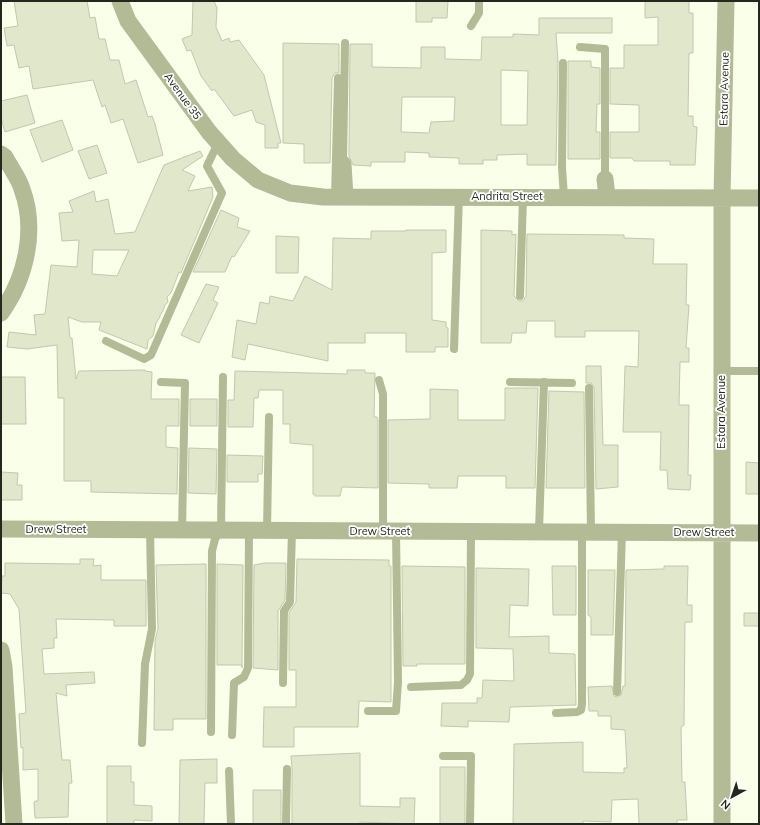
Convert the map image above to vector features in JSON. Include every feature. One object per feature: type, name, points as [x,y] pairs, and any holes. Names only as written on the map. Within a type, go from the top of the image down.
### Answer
[{"type":"street","name":"Avenue 35","points":[[120,1],[128,21],[218,143],[233,159],[258,180]]},
{"type":"street","name":"Estara Avenue","points":[[722,824],[722,198],[726,1]]},
{"type":"street","points":[[1,154],[5,157],[22,189],[30,226],[25,263],[7,304],[1,313]]},
{"type":"street","points":[[340,197],[343,164]]},
{"type":"street","points":[[605,179],[607,197]]},
{"type":"street","name":"Andrita Street","points":[[258,180],[290,193],[340,197],[564,196],[759,198]]},
{"type":"street","name":"Drew Street","points":[[1,529],[759,532]]},
{"type":"street","points":[[1,650],[4,667],[14,824]]},
{"type":"lane","points":[[471,26],[479,13],[479,1]]},
{"type":"lane","points":[[343,164],[344,43]]},
{"type":"lane","points":[[580,47],[605,49],[605,179]]},
{"type":"lane","points":[[563,63],[562,167],[564,196]]},
{"type":"lane","points":[[338,78],[340,197]]},
{"type":"lane","points":[[106,341],[144,358],[151,355],[222,193],[207,166],[218,143]]},
{"type":"lane","points":[[454,348],[459,196]]},
{"type":"lane","points":[[520,296],[523,197]]},
{"type":"lane","points":[[722,371],[759,371]]},
{"type":"lane","points":[[211,732],[212,551],[215,539],[221,530],[222,377]]},
{"type":"lane","points":[[368,711],[396,711],[398,682],[383,394],[379,380]]},
{"type":"lane","points":[[161,382],[185,383],[182,530]]},
{"type":"lane","points":[[510,382],[572,383]]},
{"type":"lane","points":[[539,531],[544,382]]},
{"type":"lane","points":[[556,713],[577,712],[581,710],[582,704],[589,388]]},
{"type":"lane","points":[[267,530],[269,418]]},
{"type":"lane","points":[[142,743],[145,664],[152,629],[150,530]]},
{"type":"lane","points":[[232,735],[234,683],[244,677],[248,668],[249,530]]},
{"type":"lane","points":[[283,683],[284,611],[290,602],[292,530]]},
{"type":"lane","points":[[411,687],[460,685],[467,680],[470,674],[471,531]]},
{"type":"lane","points":[[617,692],[622,532]]},
{"type":"lane","points":[[443,756],[471,756],[470,824]]},
{"type":"lane","points":[[286,824],[287,769]]},
{"type":"lane","points":[[229,771],[231,824]]},
{"type":"building","points":[[14,1],[87,1],[90,18],[95,17],[99,39],[105,39],[110,60],[119,60],[125,84],[136,80],[148,117],[152,116],[155,124],[163,155],[138,163],[123,119],[111,123],[105,105],[102,107],[93,80],[33,89],[29,66],[19,68],[14,45],[7,46],[4,28],[18,26]]},
{"type":"building","points":[[193,1],[214,1],[217,8],[216,27],[222,41],[229,38],[230,42],[239,40],[264,75],[281,143],[278,143],[278,148],[265,148],[265,125],[256,122],[252,110],[234,116],[214,89],[212,91],[201,76],[191,50],[187,51],[182,39],[192,35]]},
{"type":"building","points":[[416,1],[448,1],[447,18],[432,18],[432,22],[416,22]]},
{"type":"building","points":[[645,1],[689,1],[689,13],[693,13],[693,53],[689,53],[688,116],[693,116],[693,126],[697,127],[695,165],[670,165],[670,161],[634,161],[632,158],[610,158],[610,132],[639,132],[639,105],[610,104],[610,68],[624,68],[624,45],[658,45],[658,17],[645,18]]},
{"type":"building","points":[[539,18],[612,18],[612,33],[556,33],[558,61],[556,165],[527,165],[527,154],[497,155],[497,160],[483,160],[483,164],[459,164],[459,158],[429,157],[429,153],[405,152],[405,162],[371,162],[371,166],[353,165],[349,156],[350,44],[372,44],[372,67],[421,68],[421,47],[445,47],[445,59],[481,60],[482,37],[513,37],[513,34],[539,35]],"holes":[[[501,70],[528,71],[527,125],[501,125]],[[402,97],[455,97],[454,121],[431,122],[429,133],[401,132]]]},
{"type":"building","points":[[283,43],[339,44],[339,73],[335,73],[332,78],[330,163],[304,163],[304,144],[283,143]]},
{"type":"building","points":[[568,61],[591,61],[591,67],[600,68],[600,104],[597,104],[596,132],[600,132],[600,159],[568,159]]},
{"type":"building","points":[[27,95],[35,123],[5,132],[1,118],[1,101]]},
{"type":"building","points":[[62,120],[73,150],[42,162],[30,130]]},
{"type":"building","points":[[97,145],[107,173],[89,179],[78,151]]},
{"type":"building","points":[[200,151],[203,156],[182,170],[195,176],[188,191],[212,187],[213,197],[181,273],[179,272],[171,293],[167,297],[168,302],[156,323],[153,336],[148,340],[147,349],[99,330],[101,322],[82,322],[68,317],[70,338],[72,338],[76,379],[79,371],[145,370],[152,372],[151,399],[179,399],[179,426],[166,426],[166,447],[178,448],[177,494],[91,492],[91,481],[64,481],[64,398],[58,398],[57,345],[27,349],[7,347],[9,332],[36,335],[34,315],[45,314],[51,265],[77,267],[79,240],[62,241],[59,213],[73,212],[69,201],[94,191],[96,202],[108,199],[115,234],[135,232],[164,165]],"holes":[[[93,250],[129,250],[117,276],[92,274]]]},
{"type":"building","points":[[221,210],[239,218],[237,227],[250,231],[234,257],[232,256],[225,272],[193,272]]},
{"type":"building","points":[[446,230],[446,252],[432,253],[432,320],[446,322],[446,327],[448,328],[448,347],[435,347],[435,352],[406,352],[406,333],[365,333],[365,343],[328,343],[328,361],[248,344],[245,360],[232,357],[237,320],[256,324],[260,302],[269,304],[270,296],[293,301],[305,276],[332,290],[333,238],[371,239],[371,231]]},
{"type":"building","points":[[481,230],[512,231],[512,235],[516,234],[514,296],[519,301],[523,301],[526,296],[527,234],[624,235],[624,238],[654,239],[653,264],[687,264],[686,305],[689,305],[686,348],[689,348],[689,362],[680,362],[679,405],[689,405],[688,475],[691,475],[690,490],[668,489],[667,470],[660,470],[661,432],[623,432],[625,366],[638,367],[639,331],[585,331],[585,337],[555,337],[555,321],[527,321],[526,333],[512,333],[511,343],[481,343]]},
{"type":"building","points":[[276,236],[299,237],[298,273],[276,273]]},
{"type":"building","points":[[206,284],[219,287],[213,300],[218,303],[199,343],[181,335]]},
{"type":"building","points":[[586,366],[601,366],[603,445],[618,445],[618,487],[596,489],[594,388],[591,383],[586,383]]},
{"type":"building","points":[[347,370],[365,370],[365,373],[375,373],[374,417],[377,417],[378,420],[378,488],[342,487],[340,496],[315,496],[315,494],[313,494],[313,445],[290,443],[290,424],[283,424],[283,390],[259,390],[258,398],[254,398],[253,427],[228,427],[228,400],[234,400],[235,371],[347,374]]},
{"type":"building","points":[[1,377],[25,377],[26,424],[1,424]]},
{"type":"building","points":[[505,388],[538,388],[535,488],[506,488],[506,476],[458,476],[457,488],[429,488],[429,484],[388,483],[388,420],[430,419],[430,389],[458,390],[458,420],[505,420]]},
{"type":"building","points":[[549,391],[584,392],[585,488],[546,488]]},
{"type":"building","points":[[190,399],[217,399],[217,426],[190,426]]},
{"type":"building","points":[[189,448],[217,449],[216,494],[188,493]]},
{"type":"building","points":[[227,455],[263,456],[262,474],[258,474],[258,482],[227,482]]},
{"type":"building","points":[[746,462],[759,463],[759,494],[746,494]]},
{"type":"building","points":[[1,472],[18,473],[17,485],[22,485],[22,500],[1,500]]},
{"type":"building","points":[[80,559],[94,559],[93,566],[101,565],[101,580],[146,580],[146,626],[114,626],[114,620],[56,619],[57,638],[54,638],[54,648],[42,649],[44,674],[94,672],[95,683],[66,685],[67,696],[56,693],[62,760],[70,760],[72,783],[69,783],[68,817],[35,818],[34,803],[35,801],[38,801],[38,769],[23,770],[23,747],[21,748],[19,714],[26,713],[19,609],[10,594],[1,593],[2,576],[5,576],[5,563],[80,564]]},
{"type":"building","points":[[297,559],[389,560],[389,566],[391,566],[391,702],[359,701],[358,727],[294,727],[294,747],[263,747],[264,707],[296,707],[296,670],[289,670],[289,613],[296,602]]},
{"type":"building","points":[[264,563],[286,563],[285,600],[278,611],[278,670],[253,668],[254,565]]},
{"type":"building","points":[[206,564],[206,719],[173,719],[173,730],[154,730],[155,640],[158,629],[156,565]]},
{"type":"building","points":[[217,564],[243,565],[242,668],[242,665],[217,665]]},
{"type":"building","points":[[402,566],[465,567],[465,664],[417,664],[417,666],[403,666]]},
{"type":"building","points":[[552,566],[576,566],[576,615],[553,615]]},
{"type":"building","points":[[664,566],[688,566],[687,605],[692,605],[692,622],[685,622],[684,725],[681,727],[682,782],[685,782],[687,820],[677,820],[677,824],[639,824],[638,799],[612,800],[611,822],[583,821],[583,824],[513,824],[514,744],[583,742],[583,772],[624,773],[624,768],[627,768],[625,730],[611,729],[611,716],[598,716],[598,711],[589,711],[588,687],[612,686],[614,696],[617,697],[621,695],[623,686],[625,686],[626,570],[664,569]]},
{"type":"building","points":[[476,568],[529,569],[528,606],[510,605],[509,637],[549,636],[549,653],[575,654],[576,705],[510,707],[509,722],[468,721],[468,727],[441,726],[442,703],[477,703],[477,698],[482,698],[483,680],[514,681],[513,649],[476,648]]},
{"type":"building","points":[[588,570],[615,570],[613,635],[591,635],[591,617],[588,615]]},
{"type":"building","points":[[744,613],[759,613],[759,626],[744,626]]},
{"type":"building","points":[[360,753],[360,806],[400,807],[400,798],[415,798],[414,824],[360,822],[360,824],[292,824],[291,756]]},
{"type":"building","points":[[217,759],[217,783],[205,783],[204,824],[179,824],[180,760]]},
{"type":"building","points":[[107,766],[131,766],[131,782],[134,782],[134,805],[152,806],[152,821],[134,820],[134,824],[107,824]]},
{"type":"building","points":[[440,767],[465,767],[465,824],[440,824]]},
{"type":"building","points":[[253,790],[281,790],[281,824],[253,824]]}]
